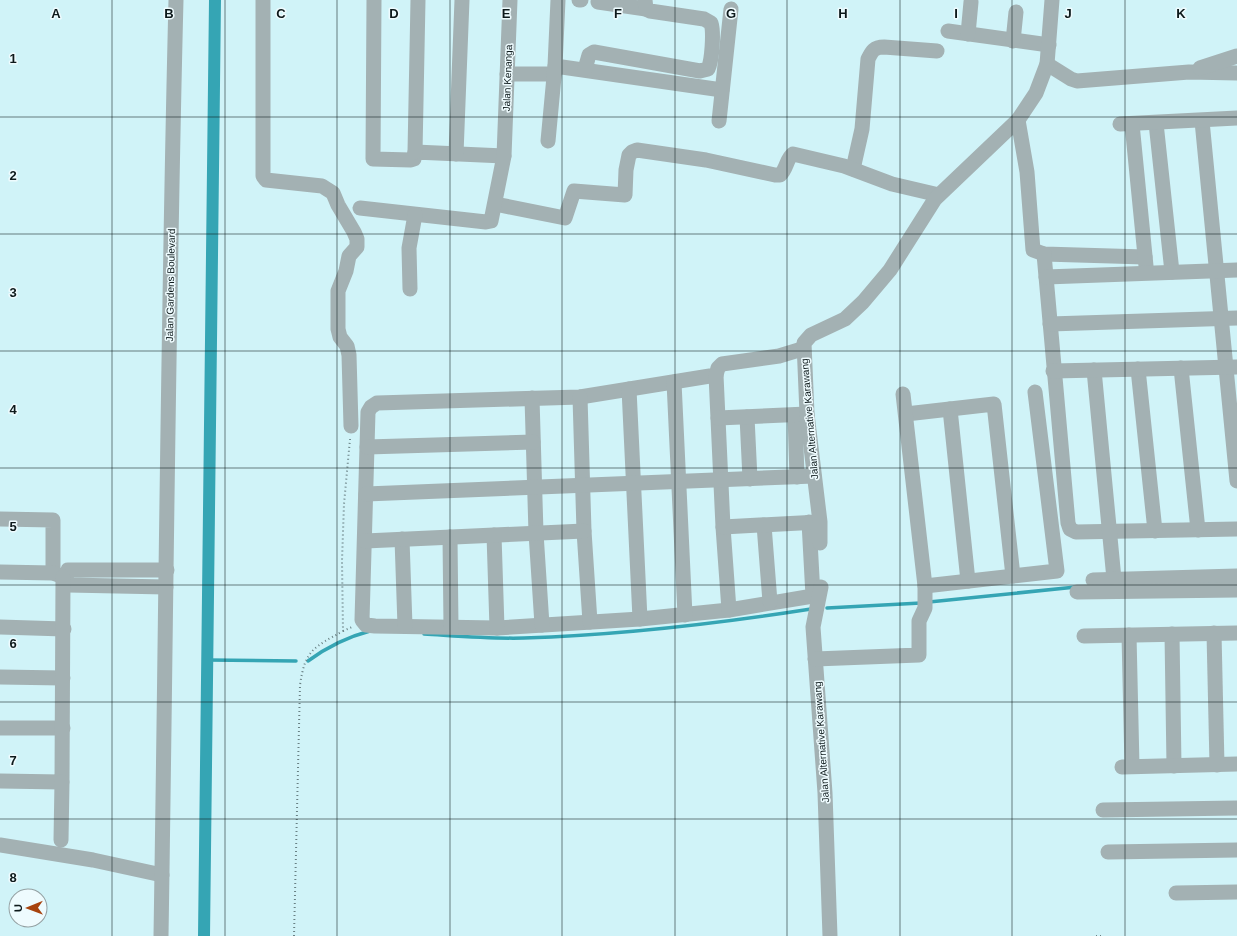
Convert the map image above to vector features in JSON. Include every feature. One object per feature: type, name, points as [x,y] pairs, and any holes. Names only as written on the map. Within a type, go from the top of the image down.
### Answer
[{"type":"street","name":"Jalan Gardens Boulevard","points":[[161,936],[167,570],[167,392],[176,0]]},
{"type":"street","points":[[263,0],[263,176],[266,180],[322,186],[329,189],[352,226],[357,239],[357,247],[349,256],[346,271],[338,291],[338,329],[340,337],[347,346],[349,355],[350,426]]},
{"type":"street","points":[[374,0],[372,158],[378,160],[414,159],[418,0]]},
{"type":"street","points":[[456,154],[462,0]]},
{"type":"street","name":"Jalan Kenanga","points":[[360,208],[486,222],[492,218],[504,156],[510,0]]},
{"type":"street","points":[[548,141],[555,70],[558,0]]},
{"type":"street","name":"Jalan Alternative Karawang","points":[[830,936],[825,793],[813,622],[820,595],[821,570],[814,522],[814,476],[801,414],[802,349],[806,339],[845,319],[863,302],[890,270],[924,215],[939,195],[1018,120],[1036,93],[1047,64],[1052,0]]},
{"type":"street","points":[[585,69],[589,55],[594,52],[700,71],[708,68],[711,60],[713,30],[709,21],[654,12],[646,5],[598,2]]},
{"type":"street","points":[[968,34],[971,2]]},
{"type":"street","points":[[719,120],[731,9]]},
{"type":"street","points":[[1013,41],[1016,12]]},
{"type":"street","points":[[948,31],[1049,45]]},
{"type":"street","points":[[853,169],[862,129],[868,59],[872,52],[880,47],[937,51]]},
{"type":"street","points":[[1189,72],[1237,56]]},
{"type":"street","points":[[1047,64],[1071,79],[1077,81],[1189,72],[1237,73]]},
{"type":"street","points":[[507,74],[585,69],[722,90]]},
{"type":"street","points":[[1146,273],[1126,124],[1237,118]]},
{"type":"street","points":[[1018,120],[1027,172],[1032,247],[1036,251],[1044,254],[1145,257]]},
{"type":"street","points":[[1202,121],[1221,319],[1231,367],[1237,481]]},
{"type":"street","points":[[1156,123],[1172,272]]},
{"type":"street","points":[[495,204],[565,218],[574,191],[625,196],[627,162],[632,152],[637,150],[706,160],[775,175],[780,175],[783,172],[788,158],[792,154],[853,169],[892,184],[939,195]]},
{"type":"street","points":[[415,152],[504,156]]},
{"type":"street","points":[[410,289],[409,248],[415,214]]},
{"type":"street","points":[[1044,254],[1053,371],[1068,527],[1073,532],[1237,529]]},
{"type":"street","points":[[1046,277],[1237,270]]},
{"type":"street","points":[[1050,324],[1237,318]]},
{"type":"street","points":[[729,610],[723,527],[716,375],[718,368],[722,364],[779,356],[802,349]]},
{"type":"street","points":[[1053,371],[1231,367]]},
{"type":"street","points":[[1181,368],[1198,530]]},
{"type":"street","points":[[1138,369],[1155,531]]},
{"type":"street","points":[[1094,370],[1114,579]]},
{"type":"street","points":[[716,375],[580,397],[377,403],[371,407],[368,412],[362,622],[366,625],[375,626],[497,628],[640,619],[729,610],[813,596],[814,522],[723,527]]},
{"type":"street","points":[[674,382],[677,482],[684,614]]},
{"type":"street","points":[[629,389],[640,619]]},
{"type":"street","points":[[925,598],[968,581],[1057,571],[1035,392]]},
{"type":"street","points":[[815,659],[919,655],[919,621],[925,598],[903,394]]},
{"type":"street","points":[[580,397],[584,531],[590,622]]},
{"type":"street","points":[[532,398],[536,533],[542,625]]},
{"type":"street","points":[[906,414],[994,404],[1013,576]]},
{"type":"street","points":[[950,409],[968,581]]},
{"type":"street","points":[[718,418],[801,414],[797,477]]},
{"type":"street","points":[[747,417],[750,479]]},
{"type":"street","points":[[367,447],[533,442]]},
{"type":"street","points":[[366,494],[814,476]]},
{"type":"street","points":[[0,520],[53,520],[60,576],[64,629],[61,840]]},
{"type":"street","points":[[764,525],[770,602]]},
{"type":"street","points":[[364,541],[584,531]]},
{"type":"street","points":[[494,535],[497,628]]},
{"type":"street","points":[[450,537],[451,627]]},
{"type":"street","points":[[402,539],[405,626]]},
{"type":"street","points":[[0,572],[60,576],[68,570],[167,570]]},
{"type":"street","points":[[60,576],[68,585],[166,586]]},
{"type":"street","points":[[1093,580],[1237,576]]},
{"type":"street","points":[[1077,592],[1237,590]]},
{"type":"street","points":[[0,627],[64,629]]},
{"type":"street","points":[[1214,633],[1217,765]]},
{"type":"street","points":[[1084,636],[1237,633]]},
{"type":"street","points":[[1172,634],[1174,766]]},
{"type":"street","points":[[1129,635],[1127,767],[1237,764]]},
{"type":"street","points":[[0,677],[63,678]]},
{"type":"street","points":[[0,728],[63,728]]},
{"type":"street","points":[[0,781],[62,782]]},
{"type":"street","points":[[1103,810],[1237,808]]},
{"type":"street","points":[[0,845],[93,860],[162,875]]},
{"type":"street","points":[[1108,852],[1237,850]]},
{"type":"street","points":[[1176,893],[1237,892]]},
{"type":"path","points":[[294,936],[300,686],[303,665],[309,653],[343,631],[342,561],[344,504],[350,426]]},
{"type":"path","points":[[1096,936],[1104,936]]},
{"type":"waterway","points":[[204,936],[215,0]]},
{"type":"waterway","points":[[929,602],[1076,587]]},
{"type":"waterway","points":[[827,608],[921,603]]},
{"type":"waterway","points":[[424,634],[511,638],[560,637],[703,624],[811,609]]},
{"type":"waterway","points":[[308,661],[322,651],[338,643],[353,636],[370,631]]},
{"type":"waterway","points":[[207,660],[296,661]]}]
